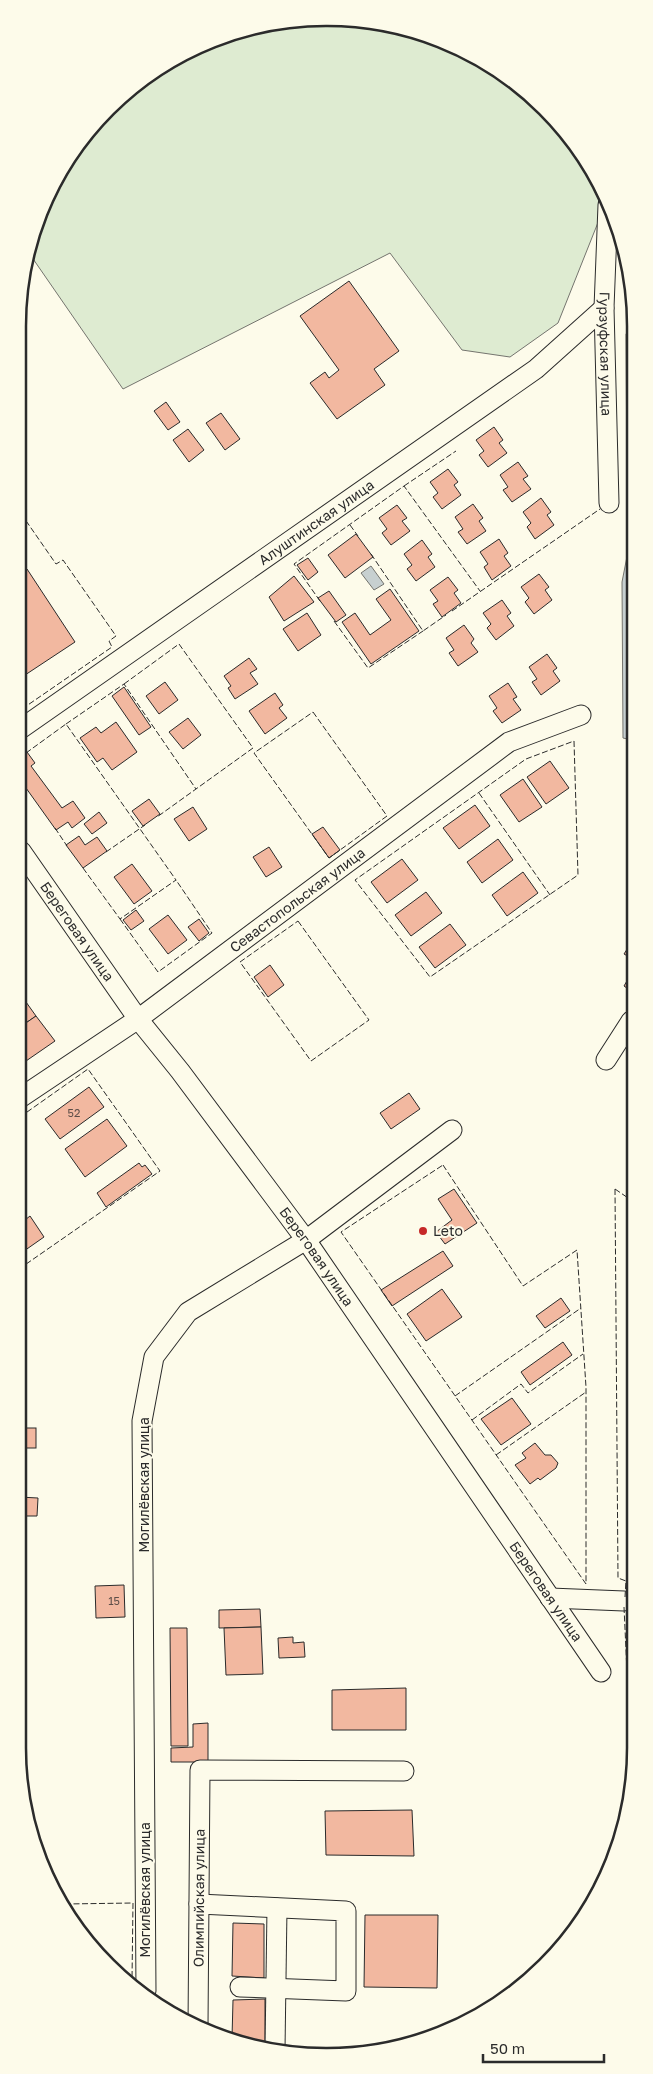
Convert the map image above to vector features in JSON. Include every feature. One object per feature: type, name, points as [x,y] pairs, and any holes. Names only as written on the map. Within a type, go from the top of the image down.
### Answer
[{"type":"street","name":"Гурзуфская улица","points":[[609,503],[604,308],[611,229]]},
{"type":"street","name":"Алуштинская улица","points":[[26,725],[536,369],[604,308]]},
{"type":"street","name":"Севастопольская улица","points":[[26,1094],[138,1019],[508,742],[581,715]]},
{"type":"street","name":"Береговая улица","points":[[26,857],[138,1019],[180,1071],[306,1240],[600,1672]]},
{"type":"street","points":[[606,1060],[627,1027]]},
{"type":"street","name":"Могилёвская улица","points":[[146,1987],[142,1421],[154,1357],[188,1312],[306,1240],[452,1130]]},
{"type":"street","points":[[550,1598],[624,1601]]},
{"type":"street","name":"Олимпийская улица","points":[[198,2019],[200,1770],[404,1771]]},
{"type":"street","points":[[199,1904],[346,1911],[346,1991],[240,1987]]},
{"type":"street","points":[[275,2043],[278,1908]]},
{"type":"green space","points":[[326,26],[385,32],[404,36],[441,49],[477,66],[509,88],[539,114],[565,144],[587,176],[599,201],[599,220],[558,323],[510,357],[462,350],[390,253],[123,389],[34,260],[36,249],[49,212],[66,176],[88,144],[114,114],[144,88],[176,66],[212,49],[249,36],[268,32]]},
{"type":"shaded area","points":[[627,333],[627,486],[626,334]]},
{"type":"shaded area","points":[[627,556],[627,739],[623,738],[622,582]]},
{"type":"shaded area","points":[[371,566],[384,584],[374,590],[361,573]]},
{"type":"building","points":[[349,281],[399,351],[374,369],[385,385],[337,419],[310,383],[325,372],[329,378],[339,370],[300,316]]},
{"type":"building","points":[[166,402],[180,422],[168,430],[154,411]]},
{"type":"building","points":[[221,413],[240,439],[225,450],[206,423]]},
{"type":"building","points":[[494,427],[503,440],[499,443],[507,453],[488,467],[479,455],[484,451],[476,440]]},
{"type":"building","points":[[188,429],[204,450],[189,462],[173,440]]},
{"type":"building","points":[[518,462],[528,476],[523,479],[531,489],[512,502],[503,490],[508,487],[500,475]]},
{"type":"building","points":[[448,469],[458,482],[454,485],[461,495],[442,509],[433,497],[438,493],[430,482]]},
{"type":"building","points":[[541,498],[551,512],[547,515],[554,525],[535,539],[527,527],[531,523],[523,512]]},
{"type":"building","points":[[473,504],[483,518],[479,521],[486,531],[467,544],[458,532],[463,529],[455,517]]},
{"type":"building","points":[[397,505],[407,518],[402,521],[410,531],[391,545],[382,533],[387,529],[379,518]]},
{"type":"building","points":[[356,534],[373,557],[345,578],[328,555]]},
{"type":"building","points":[[499,539],[508,553],[504,556],[511,566],[492,580],[484,567],[488,564],[480,552]]},
{"type":"building","points":[[422,540],[432,554],[428,557],[435,567],[416,581],[407,569],[412,565],[404,554]]},
{"type":"building","points":[[308,558],[318,572],[308,580],[297,565]]},
{"type":"building","points":[[26,570],[75,642],[26,674]]},
{"type":"building","points":[[539,574],[549,587],[545,590],[552,600],[534,614],[525,602],[529,598],[521,587]]},
{"type":"building","points":[[294,576],[314,602],[284,621],[269,597]]},
{"type":"building","points":[[448,577],[458,590],[454,593],[461,603],[442,617],[433,604],[438,601],[430,590]]},
{"type":"building","points":[[390,589],[419,631],[371,664],[342,622],[355,613],[370,635],[391,620],[376,599]]},
{"type":"building","points":[[329,591],[346,615],[336,622],[318,598]]},
{"type":"building","points":[[502,600],[511,613],[507,616],[514,626],[496,640],[487,628],[491,624],[483,613]]},
{"type":"building","points":[[307,613],[321,635],[298,651],[283,629]]},
{"type":"building","points":[[464,625],[474,639],[471,643],[478,652],[458,666],[449,653],[454,650],[446,638]]},
{"type":"building","points":[[547,654],[557,668],[553,671],[560,681],[541,695],[532,682],[537,679],[529,667]]},
{"type":"building","points":[[249,658],[257,669],[250,673],[258,684],[235,699],[228,688],[231,686],[224,676]]},
{"type":"building","points":[[165,682],[178,700],[159,714],[146,696]]},
{"type":"building","points":[[508,683],[517,697],[513,699],[521,710],[502,723],[493,711],[497,708],[489,696]]},
{"type":"building","points":[[124,687],[151,727],[139,735],[112,696]]},
{"type":"building","points":[[275,693],[283,705],[279,708],[287,718],[265,734],[249,711]]},
{"type":"building","points":[[188,718],[201,735],[183,749],[169,732]]},
{"type":"building","points":[[116,722],[137,752],[112,770],[103,758],[97,762],[80,738],[96,727],[101,733]]},
{"type":"building","points":[[26,753],[35,763],[31,766],[62,808],[73,801],[85,818],[72,828],[68,822],[56,830],[26,788]]},
{"type":"building","points":[[550,761],[569,788],[546,804],[527,777]]},
{"type":"building","points":[[523,779],[542,807],[519,822],[500,795]]},
{"type":"building","points":[[149,799],[160,814],[143,826],[132,811]]},
{"type":"building","points":[[475,805],[490,826],[459,849],[443,828]]},
{"type":"building","points":[[193,807],[207,829],[189,841],[174,819]]},
{"type":"building","points":[[99,812],[107,823],[92,834],[84,824]]},
{"type":"building","points":[[323,827],[340,850],[329,858],[312,834]]},
{"type":"building","points":[[79,836],[85,845],[97,837],[107,851],[83,868],[66,845]]},
{"type":"building","points":[[498,839],[513,860],[482,883],[467,862]]},
{"type":"building","points":[[269,847],[282,867],[266,877],[253,857]]},
{"type":"building","points":[[402,859],[418,880],[387,903],[371,882]]},
{"type":"building","points":[[132,864],[152,891],[134,904],[114,877]]},
{"type":"building","points":[[523,872],[538,893],[507,916],[492,895]]},
{"type":"building","points":[[426,892],[442,913],[411,936],[395,915]]},
{"type":"building","points":[[136,910],[144,921],[131,930],[123,920]]},
{"type":"building","points":[[168,915],[187,940],[168,954],[149,929]]},
{"type":"building","points":[[199,919],[209,933],[199,941],[188,927]]},
{"type":"building","points":[[450,924],[466,945],[435,968],[419,947]]},
{"type":"building","points":[[270,965],[284,985],[268,997],[254,977]]},
{"type":"building","points":[[26,1002],[36,1016],[26,1023]]},
{"type":"building","points":[[36,1016],[55,1041],[26,1061],[26,1023]]},
{"type":"building","points":[[89,1087],[104,1107],[60,1139],[45,1119]]},
{"type":"building","points":[[409,1093],[420,1109],[391,1129],[380,1113]]},
{"type":"building","points":[[107,1119],[127,1146],[85,1177],[65,1149]]},
{"type":"building","points":[[139,1163],[142,1167],[145,1165],[152,1174],[106,1207],[97,1193]]},
{"type":"building","points":[[454,1189],[477,1223],[445,1244],[436,1232],[452,1220],[438,1199]]},
{"type":"building","points":[[30,1216],[44,1237],[26,1250],[26,1219]]},
{"type":"building","points":[[443,1251],[453,1266],[392,1306],[381,1290]]},
{"type":"building","points":[[442,1289],[462,1317],[426,1341],[407,1314]]},
{"type":"building","points":[[561,1298],[570,1311],[545,1328],[536,1316]]},
{"type":"building","points":[[563,1342],[572,1355],[530,1385],[521,1372]]},
{"type":"building","points":[[512,1398],[531,1424],[501,1445],[481,1419]]},
{"type":"building","points":[[26,1428],[36,1428],[36,1448],[26,1448]]},
{"type":"building","points":[[535,1443],[545,1455],[551,1455],[558,1463],[556,1468],[540,1480],[538,1478],[530,1484],[515,1465],[526,1458],[522,1453]]},
{"type":"building","points":[[26,1497],[38,1498],[37,1516],[26,1516]]},
{"type":"building","points":[[124,1585],[125,1617],[96,1618],[95,1586]]},
{"type":"building","points":[[260,1609],[261,1627],[219,1628],[219,1610]]},
{"type":"building","points":[[261,1627],[263,1674],[226,1675],[224,1628]]},
{"type":"building","points":[[170,1628],[187,1628],[188,1746],[171,1746]]},
{"type":"building","points":[[293,1637],[293,1643],[304,1642],[305,1657],[279,1658],[278,1638]]},
{"type":"building","points":[[406,1688],[406,1730],[332,1730],[332,1690]]},
{"type":"building","points":[[208,1723],[208,1762],[171,1762],[171,1748],[193,1747],[193,1724]]},
{"type":"building","points":[[412,1810],[414,1856],[326,1855],[325,1811]]},
{"type":"building","points":[[365,1915],[438,1915],[437,1988],[364,1987]]},
{"type":"building","points":[[233,1923],[264,1924],[264,1978],[232,1976]]},
{"type":"building","points":[[265,1999],[265,2041],[232,2033],[233,2000]]},
{"type":"fence","points":[[404,486],[456,451]]},
{"type":"fence","points":[[320,601],[294,564],[404,486],[480,591]]},
{"type":"fence","points":[[452,611],[600,509]]},
{"type":"fence","points":[[26,521],[56,564],[63,560],[116,636],[109,641],[112,647],[26,706]]},
{"type":"fence","points":[[350,525],[358,536]]},
{"type":"fence","points":[[371,554],[423,631],[446,615]]},
{"type":"fence","points":[[334,621],[368,668],[423,631]]},
{"type":"fence","points":[[124,684],[179,644],[253,748],[196,789]]},
{"type":"fence","points":[[66,724],[124,684],[196,789],[157,817]]},
{"type":"fence","points":[[313,712],[387,816],[329,858],[254,753],[313,712]]},
{"type":"fence","points":[[26,753],[66,724],[176,880],[120,919],[83,868]]},
{"type":"fence","points":[[574,741],[578,875],[430,977],[355,880],[526,759],[574,741]]},
{"type":"fence","points":[[479,793],[550,895]]},
{"type":"fence","points":[[106,852],[145,825]]},
{"type":"fence","points":[[55,828],[67,846]]},
{"type":"fence","points":[[120,919],[158,972],[212,933],[176,880]]},
{"type":"fence","points":[[298,921],[369,1020],[311,1061],[240,962],[298,921]]},
{"type":"fence","points":[[26,1113],[88,1069],[160,1171],[26,1264]]},
{"type":"fence","points":[[443,1165],[523,1286],[577,1250],[586,1387],[586,1584],[341,1232],[443,1165]]},
{"type":"fence","points":[[615,1189],[618,1578],[626,1581],[625,1597]]},
{"type":"fence","points":[[615,1189],[627,1197]]},
{"type":"fence","points":[[455,1396],[581,1308]]},
{"type":"fence","points":[[472,1420],[521,1384],[528,1393],[583,1354]]},
{"type":"fence","points":[[496,1455],[586,1392]]},
{"type":"fence","points":[[624,1607],[627,1672]]},
{"type":"fence","points":[[70,1904],[133,1903],[132,1976]]},
{"type":"place","name":"Leto","points":[[423,1231]]}]
